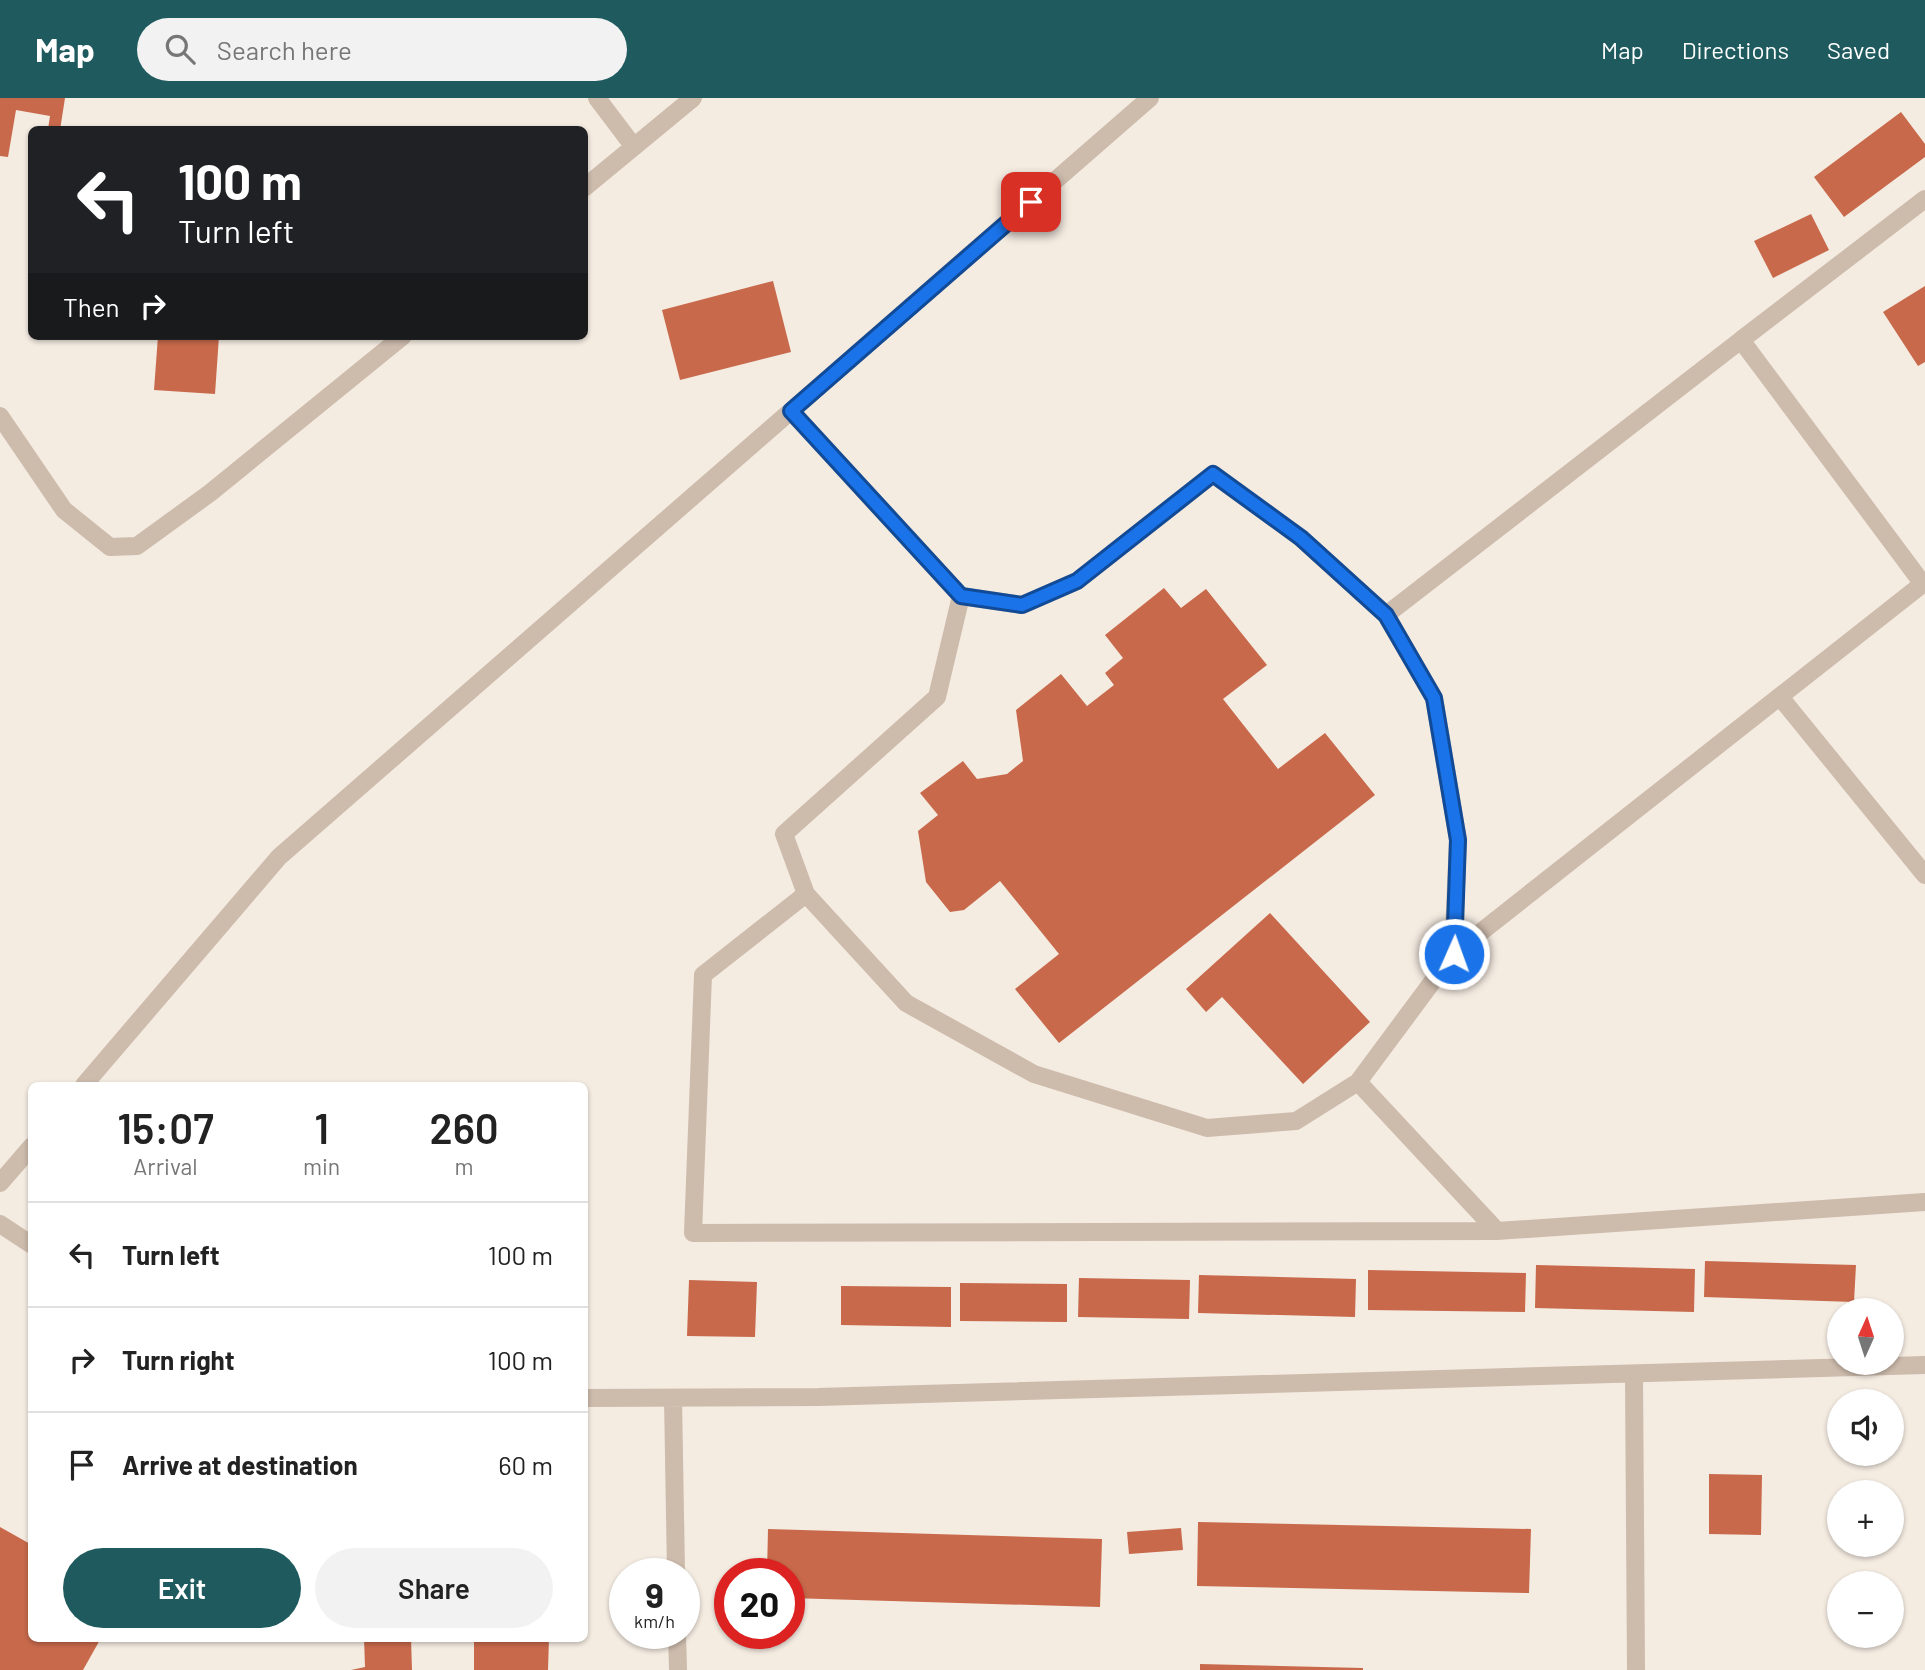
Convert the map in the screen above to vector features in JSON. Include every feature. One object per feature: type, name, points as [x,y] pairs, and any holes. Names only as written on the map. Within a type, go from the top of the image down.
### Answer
[{"type":"street","points":[[597,98],[634,147]]},
{"type":"street","points":[[588,185],[693,98]]},
{"type":"street","points":[[87,1082],[279,857],[1150,98]]},
{"type":"street","points":[[1386,615],[1925,199]]},
{"type":"street","points":[[0,416],[64,510],[110,547],[137,546],[210,493],[398,340]]},
{"type":"street","points":[[961,596],[937,697],[784,834],[806,894],[906,1003],[1034,1073],[1207,1128],[1296,1121],[1358,1082],[1454,954],[1924,583],[1741,340]]},
{"type":"street","points":[[791,411],[961,596],[1022,605],[1077,581],[1213,474],[1301,538],[1386,615],[1434,698],[1458,840],[1454,954]]},
{"type":"street","points":[[1780,697],[1925,875]]},
{"type":"street","points":[[806,894],[703,975],[693,1233],[1497,1231],[1925,1202]]},
{"type":"street","points":[[1358,1082],[1497,1231]]},
{"type":"street","points":[[0,1183],[28,1151]]},
{"type":"street","points":[[0,1224],[28,1242]]},
{"type":"street","points":[[588,1398],[818,1397],[1925,1365]]},
{"type":"street","points":[[1634,1375],[1636,1670]]},
{"type":"street","points":[[673,1398],[676,1558]]},
{"type":"street","points":[[677,1649],[677,1670]]},
{"type":"building","points":[[0,98],[65,98],[61,126],[48,126],[50,116],[16,110],[8,157],[0,156]]},
{"type":"building","points":[[1901,112],[1925,144],[1925,157],[1844,217],[1814,177]]},
{"type":"building","points":[[1811,214],[1829,250],[1773,278],[1754,241]]},
{"type":"building","points":[[773,281],[791,352],[680,380],[662,310]]},
{"type":"building","points":[[1925,286],[1925,362],[1918,366],[1883,312]]},
{"type":"building","points":[[158,340],[219,340],[215,394],[154,390]]},
{"type":"building","points":[[1164,588],[1181,608],[1206,589],[1267,665],[1223,699],[1278,769],[1325,733],[1375,795],[1059,1043],[1015,989],[1059,954],[1000,881],[964,910],[950,912],[926,882],[918,831],[938,815],[920,793],[963,761],[977,779],[1007,774],[1023,761],[1016,710],[1061,674],[1087,706],[1114,685],[1105,673],[1123,658],[1105,635]]},
{"type":"building","points":[[1270,913],[1370,1022],[1303,1084],[1222,997],[1206,1012],[1186,989]]},
{"type":"building","points":[[1705,1261],[1856,1265],[1854,1298],[1827,1298],[1827,1301],[1704,1297]]},
{"type":"building","points":[[1536,1265],[1695,1269],[1694,1312],[1535,1308]]},
{"type":"building","points":[[1368,1270],[1526,1273],[1525,1312],[1368,1310]]},
{"type":"building","points":[[1199,1275],[1356,1279],[1355,1317],[1198,1313]]},
{"type":"building","points":[[1079,1278],[1190,1280],[1189,1319],[1078,1317]]},
{"type":"building","points":[[689,1280],[757,1282],[755,1337],[687,1336]]},
{"type":"building","points":[[960,1283],[1067,1284],[1067,1322],[960,1321]]},
{"type":"building","points":[[841,1286],[951,1287],[951,1327],[841,1325]]},
{"type":"building","points":[[1709,1474],[1762,1475],[1761,1535],[1709,1534]]},
{"type":"building","points":[[1198,1522],[1531,1529],[1529,1593],[1197,1586]]},
{"type":"building","points":[[0,1527],[28,1543],[28,1642],[99,1642],[83,1670],[0,1670]]},
{"type":"building","points":[[1181,1528],[1183,1550],[1129,1554],[1127,1532]]},
{"type":"building","points":[[768,1529],[1102,1539],[1100,1607],[805,1598],[805,1558],[767,1558]]},
{"type":"building","points":[[364,1642],[411,1642],[412,1670],[351,1670],[365,1667]]},
{"type":"building","points":[[474,1642],[549,1642],[548,1670],[474,1670]]},
{"type":"building","points":[[1200,1664],[1363,1668],[1363,1670],[1200,1670]]},
{"type":"route","points":[[1031,202],[791,411],[961,596],[1022,605],[1077,581],[1213,474],[1301,538],[1386,615],[1434,698],[1458,840],[1454,954]]}]
